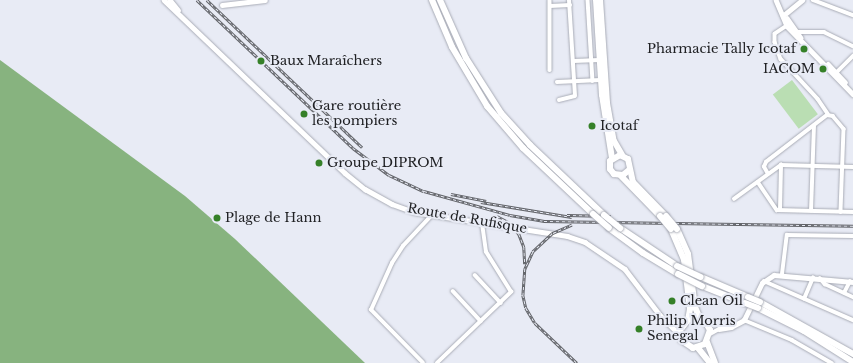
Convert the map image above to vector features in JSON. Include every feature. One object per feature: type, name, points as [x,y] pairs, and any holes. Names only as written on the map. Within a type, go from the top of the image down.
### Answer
[{"type":"highway","points":[[432,0],[452,46],[487,106],[523,148],[593,214],[643,253],[678,274],[702,286],[747,300]]},
{"type":"highway","points":[[440,0],[466,58],[501,112],[530,145],[604,215],[620,228],[678,266],[759,305],[853,354]]},
{"type":"highway","points":[[596,0],[600,80],[612,158],[610,169],[614,174],[621,176],[663,216]]},
{"type":"highway","points":[[600,0],[607,103],[614,142],[622,155],[628,159],[629,170],[637,187],[674,229],[688,254],[695,307],[700,319],[708,327],[710,334],[707,342],[698,348]]},
{"type":"highway","points":[[612,158],[622,155]]},
{"type":"highway","points":[[621,176],[629,170]]},
{"type":"highway","points":[[674,229],[684,260],[690,309],[688,320],[683,325],[680,335],[684,344],[698,348],[710,363]]},
{"type":"highway","points":[[759,305],[853,362]]},
{"type":"highway","points":[[688,320],[700,319]]},
{"type":"highway","points":[[707,342],[716,363]]},
{"type":"main road","name":"Route de Rufisque","points":[[164,0],[184,17],[354,181],[392,204],[431,216],[567,236],[596,247],[625,270],[667,322],[680,335]]},
{"type":"main road","name":"Route de Rufisque","points":[[170,0],[184,17]]},
{"type":"main road","points":[[222,6],[265,0]]},
{"type":"main road","points":[[777,0],[796,32],[853,90]]},
{"type":"main road","points":[[777,0],[788,26],[853,94]]},
{"type":"main road","points":[[785,14],[802,0]]},
{"type":"main road","points":[[719,330],[736,326],[744,320],[764,281],[774,275],[782,274],[820,277],[851,282]]},
{"type":"main road","points":[[667,322],[683,325]]},
{"type":"street","points":[[550,0],[550,70]]},
{"type":"street","points":[[559,100],[574,97],[575,80],[569,0]]},
{"type":"street","points":[[588,0],[590,60],[593,81]]},
{"type":"street","points":[[813,0],[853,15]]},
{"type":"street","points":[[550,6],[570,5]]},
{"type":"street","points":[[788,26],[775,34],[774,42],[780,59],[818,100],[828,114],[843,125],[841,212]]},
{"type":"street","points":[[796,32],[824,32],[853,46]]},
{"type":"street","points":[[836,73],[853,56]]},
{"type":"street","points":[[574,61],[599,60]]},
{"type":"street","points":[[557,82],[600,80]]},
{"type":"street","points":[[768,174],[764,167],[766,162],[828,114]]},
{"type":"street","points":[[811,211],[814,166],[814,126]]},
{"type":"street","points":[[734,199],[781,165],[853,167]]},
{"type":"street","points":[[780,210],[781,165]]},
{"type":"street","points":[[758,182],[780,210],[853,212]]},
{"type":"street","points":[[423,363],[372,310],[392,263],[406,242],[431,216]]},
{"type":"street","points":[[437,363],[511,292],[486,252],[482,223]]},
{"type":"street","points":[[782,274],[787,235],[853,236]]},
{"type":"street","points":[[475,275],[501,303]]},
{"type":"street","points":[[804,299],[813,277]]},
{"type":"street","points":[[820,277],[826,284],[853,297]]},
{"type":"street","points":[[764,281],[853,320]]},
{"type":"street","points":[[844,292],[851,282]]},
{"type":"street","points":[[453,291],[481,321]]},
{"type":"street","points":[[744,320],[792,340],[832,363]]},
{"type":"street","points":[[708,327],[719,330]]},
{"type":"street","points":[[710,334],[719,330]]},
{"type":"shaded area","points":[[0,60],[185,196],[235,239],[365,363],[0,363]]},
{"type":"shaded area","points":[[792,80],[818,114],[799,129],[773,94]]},
{"type":"railway","points":[[197,0],[353,148],[389,175],[424,191],[510,215],[544,221],[853,226]]},
{"type":"railway","points":[[207,0],[362,147]]},
{"type":"railway","points":[[451,194],[486,201]]},
{"type":"railway","points":[[481,202],[572,217]]},
{"type":"railway","points":[[567,215],[611,216]]},
{"type":"railway","points":[[497,216],[510,223],[519,234],[524,247],[525,264]]},
{"type":"railway","points":[[572,225],[552,234],[533,252],[525,269],[523,295],[526,308],[535,323],[577,363]]},
{"type":"place","name":"Pharmacie Tally Icotaf","points":[[804,49]]},
{"type":"place","name":"Baux Maraîchers","points":[[261,61]]},
{"type":"place","name":"IACOM","points":[[823,69]]},
{"type":"place","name":"Gare routière les pompiers","points":[[304,114]]},
{"type":"place","name":"Icotaf","points":[[592,126]]},
{"type":"place","name":"Groupe DIPROM","points":[[319,163]]},
{"type":"place","name":"Plage de Hann","points":[[217,218]]},
{"type":"place","name":"Clean Oil","points":[[672,301]]},
{"type":"place","name":"Philip Morris Senegal","points":[[639,329]]}]
